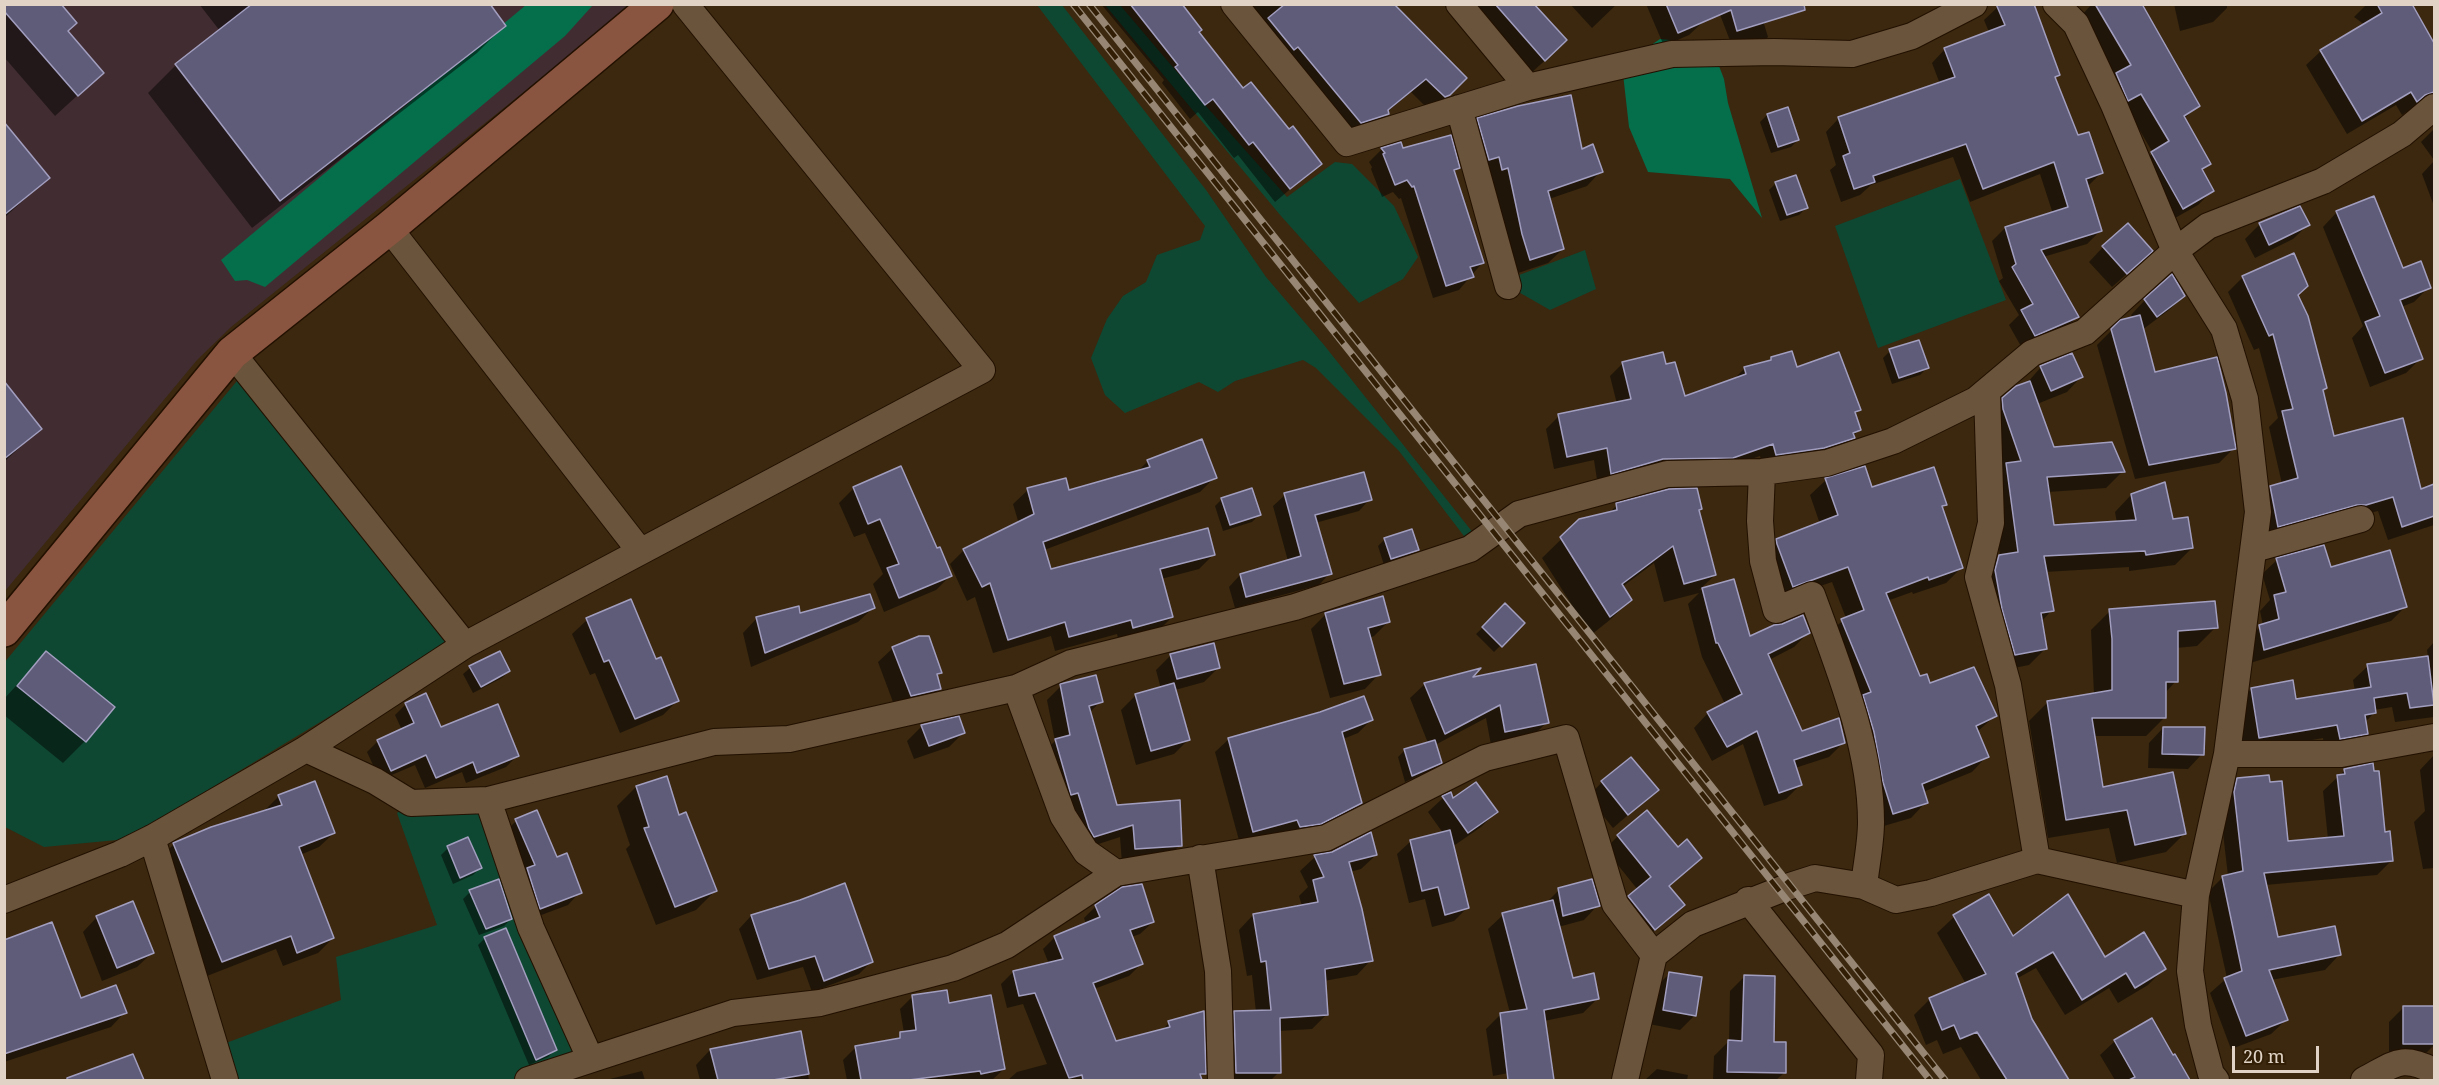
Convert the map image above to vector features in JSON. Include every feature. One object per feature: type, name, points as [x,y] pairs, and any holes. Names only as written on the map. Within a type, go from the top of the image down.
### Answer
[{"type":"street","points":[[4,630],[232,353],[389,228],[657,4]]},
{"type":"street","points":[[4,900],[120,854],[152,838],[306,749],[465,645],[982,370],[685,4]]},
{"type":"street","points":[[1234,4],[1347,143],[1528,87],[1672,54],[1774,52],[1852,54],[1912,36],[1974,4]]},
{"type":"street","points":[[1459,4],[1528,87]]},
{"type":"street","points":[[2056,4],[2076,24],[2114,105],[2175,251],[2224,329],[2245,399],[2258,512],[2227,754],[2196,894],[2190,971],[2198,1025],[2211,1074],[2216,1080]]},
{"type":"street","points":[[306,749],[375,781],[411,803],[488,800],[714,742],[789,739],[1016,688],[1071,663],[1295,607],[1470,549],[1519,514],[1667,474],[1762,471],[1827,463],[1893,441],[1976,400],[2032,353],[2085,332],[2175,251],[2208,226],[2323,180],[2402,134],[2434,107]]},
{"type":"street","points":[[1459,108],[1508,286]]},
{"type":"street","points":[[389,228],[640,550]]},
{"type":"street","points":[[232,353],[465,645]]},
{"type":"street","points":[[1986,392],[1991,523],[1978,577],[2008,686],[2037,860]]},
{"type":"street","points":[[1762,471],[1760,521],[1763,561],[1776,610],[1812,595],[1847,690],[1864,760],[1871,822],[1864,886]]},
{"type":"street","points":[[2254,549],[2361,519]]},
{"type":"street","points":[[1016,688],[1063,816],[1086,852],[1116,873]]},
{"type":"street","points":[[2227,754],[2341,754],[2434,737]]},
{"type":"street","points":[[528,1080],[733,1013],[820,1003],[953,968],[1007,945],[1116,873],[1326,838],[1485,758],[1566,738],[1615,904],[1654,954]]},
{"type":"street","points":[[488,800],[531,928],[590,1058]]},
{"type":"street","points":[[152,838],[225,1080]]},
{"type":"street","points":[[1200,858],[1218,971],[1221,1080]]},
{"type":"street","points":[[1625,1080],[1654,954],[1693,924],[1748,900],[1815,878],[1864,886],[1896,900],[1931,892],[2037,860],[2196,894]]},
{"type":"street","points":[[1748,900],[1871,1055],[1869,1080]]},
{"type":"street","points":[[2364,1080],[2400,1062],[2416,1062],[2434,1071]]},
{"type":"shaded area","points":[[5,5],[632,5],[231,327],[197,360],[5,591]]},
{"type":"green space","points":[[526,5],[593,5],[565,36],[265,287],[247,280],[235,281],[221,260]]},
{"type":"green space","points":[[1037,5],[1062,5],[1206,190],[1266,277],[1324,345],[1474,534],[1467,540],[1399,451],[1316,368],[1303,360],[1235,381],[1218,392],[1199,382],[1125,413],[1105,395],[1091,358],[1107,319],[1123,296],[1146,282],[1157,255],[1200,240],[1205,226]]},
{"type":"green space","points":[[1105,5],[1120,5],[1287,197],[1335,162],[1352,164],[1394,206],[1418,257],[1403,279],[1359,303],[1281,216]]},
{"type":"green space","points":[[1660,39],[1690,42],[1714,53],[1724,79],[1728,103],[1762,218],[1730,179],[1648,172],[1629,127],[1622,65]]},
{"type":"green space","points":[[1960,179],[2006,300],[1878,348],[1835,226]]},
{"type":"green space","points":[[1585,250],[1596,289],[1550,310],[1508,286],[1506,280]]},
{"type":"green space","points":[[246,370],[459,638],[127,839],[44,847],[5,827],[4,663]]},
{"type":"green space","points":[[411,803],[493,814],[579,1062],[517,1080],[234,1080],[226,1043],[341,1000],[336,957],[437,925],[397,813]]},
{"type":"building","points":[[4,4],[61,4],[77,23],[68,31],[104,73],[78,96],[4,11]]},
{"type":"building","points":[[252,4],[490,4],[506,26],[280,201],[175,64]]},
{"type":"building","points":[[1130,4],[1182,4],[1202,30],[1199,32],[1243,88],[1251,82],[1289,129],[1293,126],[1322,164],[1290,189],[1253,142],[1249,145],[1213,99],[1205,105],[1175,67],[1178,65]]},
{"type":"building","points":[[1285,4],[1394,4],[1467,78],[1445,97],[1426,79],[1388,110],[1389,114],[1361,123],[1298,47],[1294,50],[1268,18]]},
{"type":"building","points":[[1495,4],[1534,4],[1567,40],[1545,61]]},
{"type":"building","points":[[1666,4],[1804,4],[1805,10],[1737,31],[1731,10],[1678,33]]},
{"type":"building","points":[[1996,4],[2034,4],[2060,75],[2055,77],[2078,135],[2089,132],[2103,173],[2086,179],[2102,231],[2041,250],[2079,317],[2035,336],[2021,310],[2033,304],[2012,267],[2016,264],[2005,227],[2068,207],[2054,162],[1983,189],[1966,144],[1873,176],[1875,182],[1854,189],[1843,156],[1850,153],[1838,117],[1955,77],[1944,48],[2005,25]]},
{"type":"building","points":[[2095,4],[2142,4],[2200,106],[2184,116],[2211,164],[2202,169],[2214,191],[2183,209],[2151,152],[2169,141],[2141,94],[2128,101],[2116,73],[2131,65]]},
{"type":"building","points":[[2377,4],[2412,4],[2434,43],[2434,92],[2425,95],[2417,102],[2411,92],[2362,121],[2320,50],[2382,13]]},
{"type":"building","points":[[1571,95],[1582,149],[1593,144],[1603,172],[1548,191],[1564,249],[1530,260],[1508,168],[1502,170],[1499,157],[1489,160],[1477,118],[1518,106]]},
{"type":"building","points":[[1788,107],[1799,140],[1778,147],[1767,114]]},
{"type":"building","points":[[4,122],[50,178],[4,215]]},
{"type":"building","points":[[1451,135],[1460,168],[1454,170],[1484,263],[1470,267],[1474,277],[1446,286],[1414,186],[1412,187],[1407,180],[1395,185],[1383,154],[1385,153],[1381,148],[1401,142],[1403,148]]},
{"type":"building","points":[[1796,175],[1808,208],[1787,215],[1775,182]]},
{"type":"building","points":[[2374,196],[2403,268],[2421,261],[2431,288],[2400,300],[2423,359],[2385,373],[2365,322],[2380,316],[2336,211]]},
{"type":"building","points":[[2300,206],[2310,225],[2269,245],[2259,223]]},
{"type":"building","points":[[2128,223],[2153,251],[2127,274],[2102,246]]},
{"type":"building","points":[[2294,253],[2308,286],[2298,295],[2308,316],[2327,388],[2323,390],[2334,436],[2403,418],[2421,489],[2434,484],[2434,516],[2402,527],[2393,497],[2278,527],[2270,486],[2298,478],[2282,411],[2293,409],[2273,334],[2269,336],[2242,276]]},
{"type":"building","points":[[2172,274],[2185,296],[2157,317],[2144,299]]},
{"type":"building","points":[[2140,315],[2155,372],[2217,357],[2236,449],[2149,465],[2111,329],[2120,320]]},
{"type":"building","points":[[1919,340],[1929,368],[1899,378],[1889,349]]},
{"type":"building","points":[[1792,351],[1797,367],[1839,352],[1861,410],[1855,412],[1861,430],[1853,433],[1855,438],[1824,448],[1776,455],[1773,444],[1733,458],[1663,459],[1611,474],[1607,448],[1567,457],[1558,414],[1631,399],[1622,362],[1663,352],[1666,364],[1675,362],[1685,396],[1746,374],[1744,367],[1771,360],[1771,357]]},
{"type":"building","points":[[2072,353],[2083,377],[2051,391],[2040,366]]},
{"type":"building","points":[[4,381],[42,429],[4,459]]},
{"type":"building","points":[[2030,381],[2054,447],[2112,442],[2125,472],[2047,477],[2054,525],[2136,520],[2131,494],[2165,482],[2173,519],[2188,517],[2193,548],[2146,555],[2145,551],[2044,556],[2054,611],[2041,613],[2047,649],[2015,655],[2002,609],[1995,570],[1999,555],[2018,552],[2006,463],[2021,461],[2003,409],[2002,398],[2016,386]]},
{"type":"building","points":[[1202,439],[1217,478],[1043,542],[1051,569],[1208,528],[1215,555],[1160,569],[1173,617],[1133,628],[1131,620],[1069,637],[1065,622],[1008,640],[990,583],[982,587],[963,549],[1034,514],[1027,488],[1066,478],[1069,490],[1150,467],[1147,460]]},
{"type":"building","points":[[901,466],[937,548],[940,547],[952,576],[899,598],[887,568],[899,564],[880,519],[868,524],[853,487]]},
{"type":"building","points":[[1865,466],[1872,487],[1934,467],[1947,505],[1942,506],[1963,568],[1929,580],[1928,577],[1886,593],[1920,676],[1927,674],[1930,683],[1974,667],[1997,716],[1976,726],[1989,757],[1922,784],[1928,803],[1893,814],[1883,782],[1874,732],[1863,695],[1871,692],[1841,619],[1864,610],[1848,567],[1793,587],[1776,539],[1838,515],[1825,478]]},
{"type":"building","points":[[1364,472],[1372,500],[1315,515],[1332,574],[1246,597],[1240,574],[1301,556],[1284,493]]},
{"type":"building","points":[[1252,488],[1261,515],[1230,525],[1221,498]]},
{"type":"building","points":[[1697,488],[1702,509],[1699,510],[1716,575],[1684,584],[1673,546],[1622,584],[1632,600],[1610,617],[1560,537],[1579,519],[1617,510],[1616,503],[1669,489]]},
{"type":"building","points":[[1412,529],[1419,550],[1391,559],[1384,538]]},
{"type":"building","points":[[2324,545],[2331,567],[2390,550],[2407,607],[2264,650],[2259,625],[2279,619],[2274,595],[2286,592],[2276,558]]},
{"type":"building","points":[[1734,579],[1750,636],[1803,615],[1810,633],[1768,654],[1802,731],[1839,718],[1845,743],[1794,760],[1802,785],[1779,793],[1757,731],[1727,747],[1707,712],[1742,694],[1716,643],[1702,588]]},
{"type":"building","points":[[870,594],[875,608],[765,653],[756,617],[799,606],[800,613]]},
{"type":"building","points":[[1383,596],[1390,622],[1368,628],[1381,675],[1344,684],[1325,613]]},
{"type":"building","points":[[631,599],[656,659],[661,657],[679,701],[635,719],[609,660],[604,662],[586,618]]},
{"type":"building","points":[[2215,601],[2218,628],[2178,631],[2178,682],[2166,682],[2166,718],[2092,718],[2103,787],[2173,772],[2186,834],[2135,845],[2127,810],[2066,820],[2047,701],[2112,690],[2112,639],[2109,609]]},
{"type":"building","points":[[1505,603],[1525,623],[1502,647],[1482,627]]},
{"type":"building","points":[[919,636],[929,636],[942,673],[937,674],[941,689],[911,696],[892,647]]},
{"type":"building","points":[[1214,643],[1220,668],[1177,679],[1170,654]]},
{"type":"building","points":[[46,651],[115,707],[86,742],[17,686]]},
{"type":"building","points":[[500,651],[510,671],[481,687],[469,666]]},
{"type":"building","points":[[2428,656],[2434,705],[2410,708],[2407,693],[2374,698],[2376,713],[2365,715],[2368,734],[2340,739],[2337,725],[2259,738],[2251,688],[2293,680],[2296,699],[2371,687],[2367,664]]},
{"type":"building","points":[[1536,664],[1549,723],[1505,732],[1500,705],[1445,734],[1424,683],[1481,668],[1473,677]]},
{"type":"building","points":[[1096,675],[1103,702],[1089,706],[1117,805],[1180,800],[1182,846],[1135,849],[1133,825],[1094,837],[1078,793],[1071,795],[1055,739],[1070,735],[1060,684]]},
{"type":"building","points":[[1174,683],[1190,740],[1151,751],[1135,694]]},
{"type":"building","points":[[426,693],[441,727],[498,704],[519,756],[477,773],[473,762],[436,778],[426,755],[391,771],[377,740],[414,723],[405,703]]},
{"type":"building","points":[[1364,696],[1373,720],[1342,732],[1362,803],[1321,824],[1300,827],[1297,820],[1253,832],[1228,738],[1320,712]]},
{"type":"building","points":[[959,716],[965,733],[929,746],[921,725]]},
{"type":"building","points":[[2163,727],[2205,727],[2204,755],[2162,754]]},
{"type":"building","points":[[1435,740],[1442,763],[1412,776],[1404,749]]},
{"type":"building","points":[[1631,757],[1659,790],[1628,815],[1601,781]]},
{"type":"building","points":[[2373,763],[2374,771],[2379,771],[2385,832],[2390,831],[2393,861],[2264,873],[2278,937],[2335,926],[2341,955],[2269,970],[2288,1020],[2246,1036],[2224,978],[2242,971],[2222,876],[2243,871],[2234,792],[2237,778],[2269,775],[2270,782],[2282,781],[2288,841],[2344,836],[2337,775],[2345,774],[2344,769]]},
{"type":"building","points":[[667,776],[679,815],[686,812],[717,891],[675,907],[644,828],[649,827],[636,786]]},
{"type":"building","points":[[315,781],[335,833],[299,847],[334,938],[297,953],[291,936],[222,962],[173,843],[211,827],[282,805],[278,795]]},
{"type":"building","points":[[1476,782],[1498,812],[1468,833],[1442,796],[1451,792],[1453,798]]},
{"type":"building","points":[[537,810],[557,857],[567,853],[582,893],[540,909],[527,868],[535,865],[515,819]]},
{"type":"building","points":[[1647,810],[1678,847],[1687,839],[1702,858],[1669,886],[1685,905],[1655,930],[1628,896],[1651,877],[1617,835]]},
{"type":"building","points":[[1450,830],[1469,908],[1445,915],[1438,887],[1422,891],[1410,840]]},
{"type":"building","points":[[1371,832],[1377,855],[1349,862],[1373,961],[1325,969],[1328,1015],[1280,1018],[1281,1073],[1236,1073],[1234,1011],[1271,1010],[1266,961],[1261,962],[1253,914],[1318,902],[1313,880],[1324,877],[1314,855],[1332,852]]},
{"type":"building","points":[[468,837],[482,868],[460,878],[447,846]]},
{"type":"building","points":[[499,879],[512,919],[486,929],[469,890]]},
{"type":"building","points":[[1592,879],[1600,906],[1563,916],[1558,888]]},
{"type":"building","points":[[845,883],[873,962],[824,981],[815,956],[769,969],[751,915]]},
{"type":"building","points":[[1142,884],[1154,922],[1130,930],[1143,964],[1093,983],[1116,1041],[1170,1027],[1168,1021],[1204,1011],[1206,1074],[1200,1074],[1202,1080],[1083,1080],[1082,1075],[1069,1078],[1035,993],[1019,996],[1013,971],[1063,959],[1054,936],[1100,917],[1095,905],[1122,887]]},
{"type":"building","points":[[1989,894],[2013,936],[2068,894],[2105,957],[2144,932],[2166,969],[2135,988],[2126,973],[2082,1000],[2053,952],[2016,973],[2032,1019],[2069,1080],[2007,1080],[1977,1032],[1960,1039],[1954,1025],[1942,1030],[1929,998],[1986,974],[1953,915]]},
{"type":"building","points":[[1553,900],[1573,978],[1594,973],[1599,999],[1544,1010],[1554,1080],[1508,1080],[1500,1013],[1527,1009],[1502,913]]},
{"type":"building","points":[[133,901],[154,953],[117,968],[96,916]]},
{"type":"building","points":[[52,922],[81,998],[116,985],[127,1013],[4,1054],[4,940]]},
{"type":"building","points":[[506,928],[557,1050],[536,1060],[484,937]]},
{"type":"building","points":[[1669,972],[1702,977],[1696,1016],[1663,1010]]},
{"type":"building","points":[[1744,975],[1775,976],[1774,1042],[1786,1042],[1786,1073],[1727,1072],[1728,1040],[1742,1041]]},
{"type":"building","points":[[947,990],[949,1003],[991,995],[1005,1069],[981,1074],[980,1071],[909,1080],[861,1080],[855,1046],[900,1038],[900,1032],[916,1030],[912,995]]},
{"type":"building","points":[[2403,1006],[2434,1006],[2434,1044],[2403,1044]]},
{"type":"building","points":[[2152,1018],[2190,1080],[2129,1080],[2135,1077],[2114,1040]]},
{"type":"building","points":[[801,1031],[809,1074],[773,1080],[718,1080],[710,1049]]},
{"type":"building","points":[[133,1054],[144,1080],[67,1080],[67,1078]]},
{"type":"railway","points":[[1073,4],[1930,1080]]},
{"type":"railway","points":[[1089,4],[1945,1080]]}]
